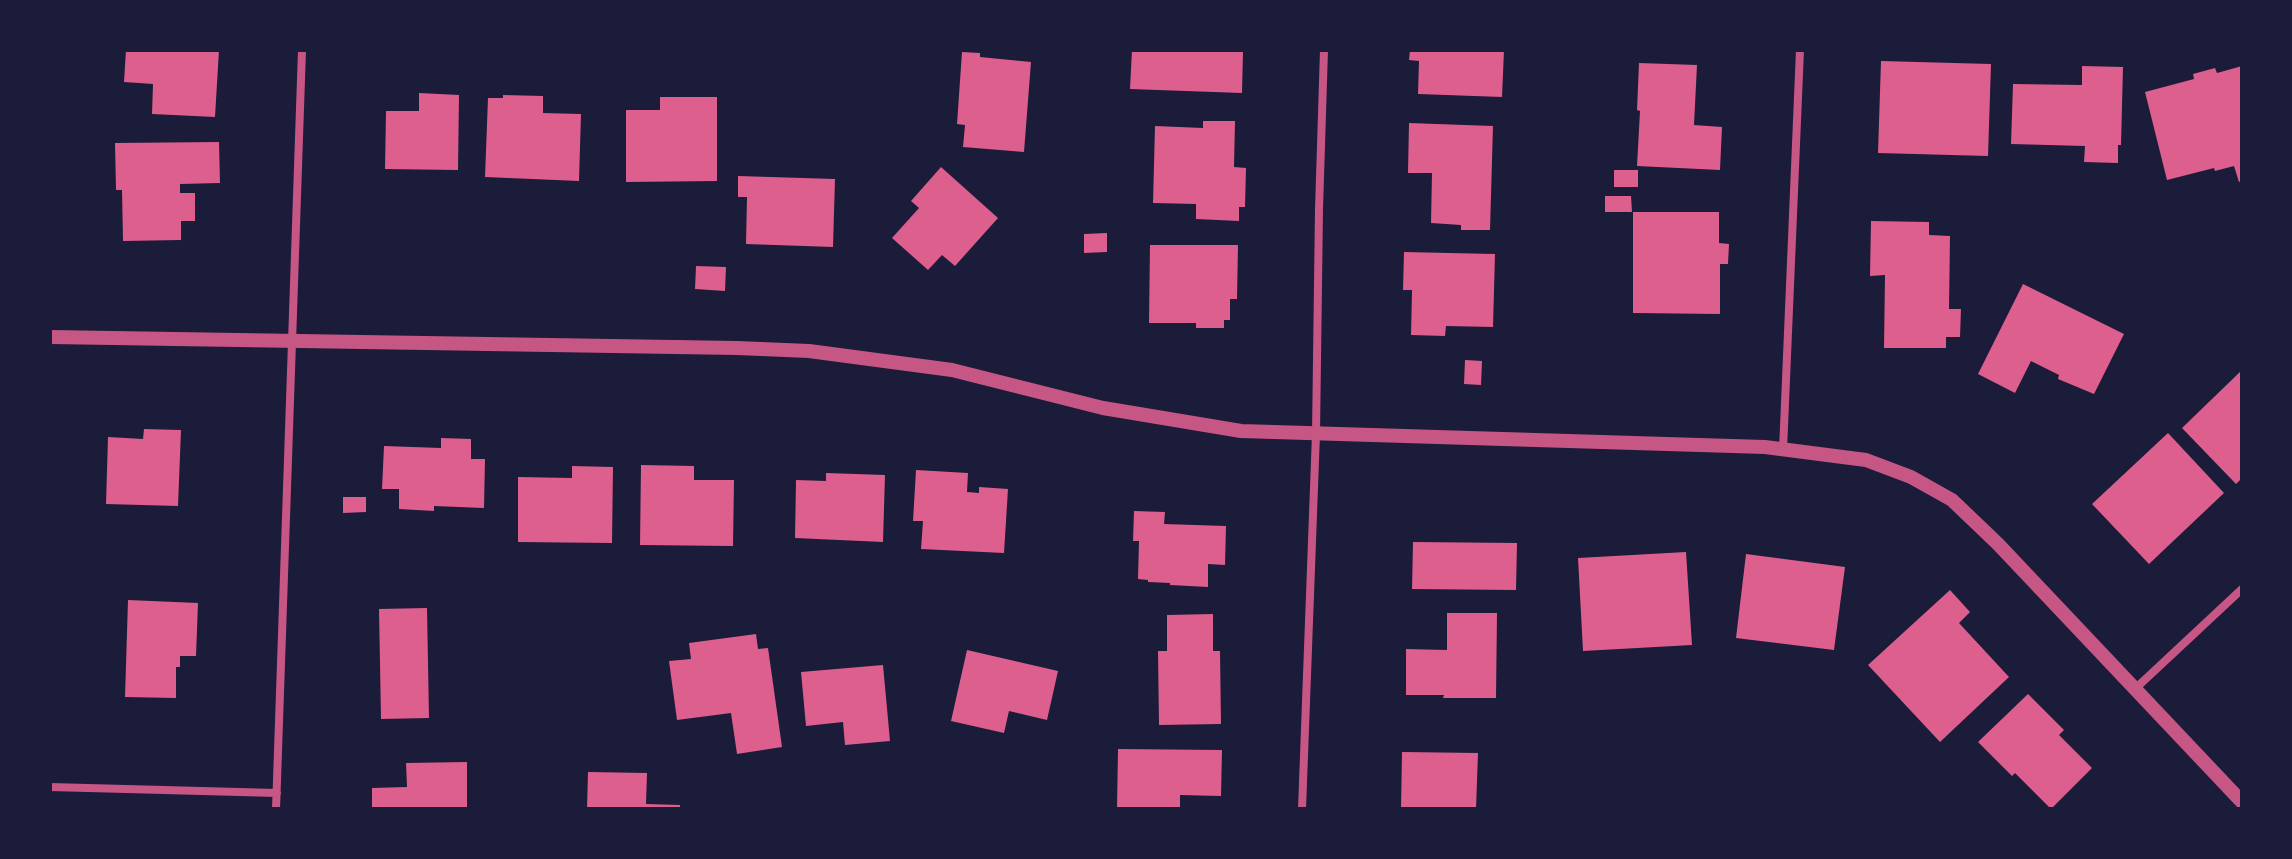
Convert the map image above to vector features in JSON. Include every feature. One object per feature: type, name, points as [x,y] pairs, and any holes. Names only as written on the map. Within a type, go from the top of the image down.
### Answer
[{"type":"street","points":[[276,809],[302,50]]},
{"type":"street","points":[[1302,809],[1316,434],[1324,50]]},
{"type":"street","points":[[1783,450],[1800,50]]},
{"type":"street","points":[[50,337],[809,351],[952,370],[1103,408],[1241,431],[1750,446],[1866,460],[1911,477],[1952,500],[1998,544],[2242,802]]},
{"type":"street","points":[[2136,688],[2242,589]]},
{"type":"street","points":[[50,787],[277,793]]},
{"type":"building","points":[[126,50],[219,50],[215,117],[152,114],[153,84],[124,82]]},
{"type":"building","points":[[1132,50],[1243,51],[1242,93],[1130,89]]},
{"type":"building","points":[[1410,50],[1504,50],[1502,97],[1418,94],[1419,61],[1409,60]]},
{"type":"building","points":[[962,52],[1031,62],[1024,152],[963,147],[965,125],[957,124]]},
{"type":"building","points":[[1881,61],[1991,64],[1988,156],[1878,153]]},
{"type":"building","points":[[1639,63],[1697,65],[1694,125],[1722,127],[1720,170],[1637,166]]},
{"type":"building","points":[[2082,66],[2123,67],[2118,163],[2084,162],[2085,146],[2011,144],[2013,84],[2082,85]]},
{"type":"building","points":[[2242,66],[2242,181],[2239,182],[2234,166],[2167,180],[2145,92],[2194,79],[2193,74],[2215,68],[2217,73]]},
{"type":"building","points":[[419,93],[459,95],[458,170],[385,169],[386,111],[419,111]]},
{"type":"building","points":[[503,95],[543,96],[543,113],[581,114],[579,181],[485,177],[488,98],[503,98]]},
{"type":"building","points":[[660,97],[717,97],[717,181],[626,182],[626,110],[660,110]]},
{"type":"building","points":[[1203,121],[1235,121],[1234,167],[1246,168],[1245,207],[1239,207],[1239,221],[1196,219],[1196,204],[1153,203],[1155,126],[1203,128]]},
{"type":"building","points":[[1409,123],[1493,126],[1490,230],[1461,230],[1461,225],[1431,223],[1432,173],[1408,173]]},
{"type":"building","points":[[219,142],[220,183],[180,184],[180,193],[195,193],[195,221],[181,221],[181,240],[123,241],[122,190],[116,190],[115,143]]},
{"type":"building","points":[[941,167],[998,218],[955,266],[942,255],[928,270],[892,238],[919,208],[911,201]]},
{"type":"building","points":[[1614,170],[1638,170],[1638,187],[1614,187]]},
{"type":"building","points":[[738,176],[835,179],[833,247],[746,244],[747,197],[738,197]]},
{"type":"building","points":[[1605,196],[1631,196],[1632,212],[1605,212]]},
{"type":"building","points":[[1633,212],[1719,212],[1719,243],[1729,244],[1728,264],[1720,264],[1720,314],[1633,313]]},
{"type":"building","points":[[1871,221],[1929,222],[1929,235],[1950,236],[1949,309],[1961,309],[1960,337],[1946,337],[1946,348],[1884,348],[1885,275],[1870,276]]},
{"type":"building","points":[[1107,233],[1107,252],[1084,253],[1084,234]]},
{"type":"building","points":[[1150,245],[1238,245],[1237,299],[1230,299],[1230,320],[1224,320],[1224,328],[1196,328],[1196,323],[1149,323]]},
{"type":"building","points":[[1404,252],[1495,254],[1493,327],[1446,326],[1445,336],[1411,335],[1412,290],[1403,290]]},
{"type":"building","points":[[696,266],[726,267],[725,291],[695,289]]},
{"type":"building","points":[[2023,284],[2124,334],[2094,394],[2058,379],[2059,375],[2031,361],[2015,393],[1978,374]]},
{"type":"building","points":[[1465,360],[1482,361],[1481,385],[1464,384]]},
{"type":"building","points":[[2242,370],[2242,478],[2236,484],[2182,428]]},
{"type":"building","points":[[144,429],[181,430],[178,506],[106,504],[108,437],[143,439]]},
{"type":"building","points":[[2168,433],[2224,493],[2149,564],[2092,504]]},
{"type":"building","points":[[441,438],[471,439],[471,459],[485,459],[484,508],[434,506],[434,511],[399,509],[399,489],[382,489],[384,446],[441,448]]},
{"type":"building","points":[[641,465],[694,466],[694,480],[734,480],[733,546],[640,545]]},
{"type":"building","points":[[572,466],[613,467],[612,543],[518,542],[518,477],[572,478]]},
{"type":"building","points":[[916,470],[968,473],[967,492],[979,493],[979,487],[1008,489],[1004,553],[921,549],[923,521],[913,521]]},
{"type":"building","points":[[826,473],[885,475],[883,542],[795,538],[796,480],[826,481]]},
{"type":"building","points":[[343,497],[366,497],[366,512],[343,513]]},
{"type":"building","points":[[1134,511],[1165,512],[1164,524],[1226,526],[1225,565],[1208,564],[1208,587],[1138,579],[1139,541],[1133,541]]},
{"type":"building","points":[[1413,542],[1517,543],[1516,590],[1412,589]]},
{"type":"building","points":[[1686,552],[1692,645],[1583,651],[1578,558]]},
{"type":"building","points":[[1746,554],[1845,567],[1834,650],[1736,638]]},
{"type":"building","points":[[1950,590],[1970,612],[1959,623],[2009,677],[1940,742],[1868,665]]},
{"type":"building","points":[[128,600],[198,603],[196,656],[180,656],[180,667],[176,667],[176,698],[125,697]]},
{"type":"building","points":[[427,608],[429,718],[381,719],[379,609]]},
{"type":"building","points":[[1447,613],[1497,613],[1496,698],[1406,695],[1406,649],[1447,650]]},
{"type":"building","points":[[1213,614],[1213,651],[1220,651],[1221,724],[1159,725],[1158,651],[1167,651],[1167,615]]},
{"type":"building","points":[[756,634],[758,649],[768,648],[782,747],[737,754],[731,713],[677,720],[669,661],[691,659],[689,643]]},
{"type":"building","points":[[967,650],[1058,671],[1047,720],[1009,711],[1004,733],[951,721]]},
{"type":"building","points":[[883,665],[890,741],[845,745],[843,722],[806,726],[801,672]]},
{"type":"building","points":[[2028,694],[2064,730],[2059,735],[2092,768],[2051,809],[1978,742]]},
{"type":"building","points":[[1118,749],[1222,750],[1221,796],[1180,795],[1180,809],[1117,809]]},
{"type":"building","points":[[1402,752],[1478,753],[1476,809],[1401,809]]},
{"type":"building","points":[[467,762],[467,809],[372,809],[372,788],[407,787],[406,763]]},
{"type":"building","points":[[588,772],[647,773],[646,804],[680,805],[680,809],[587,809]]}]
